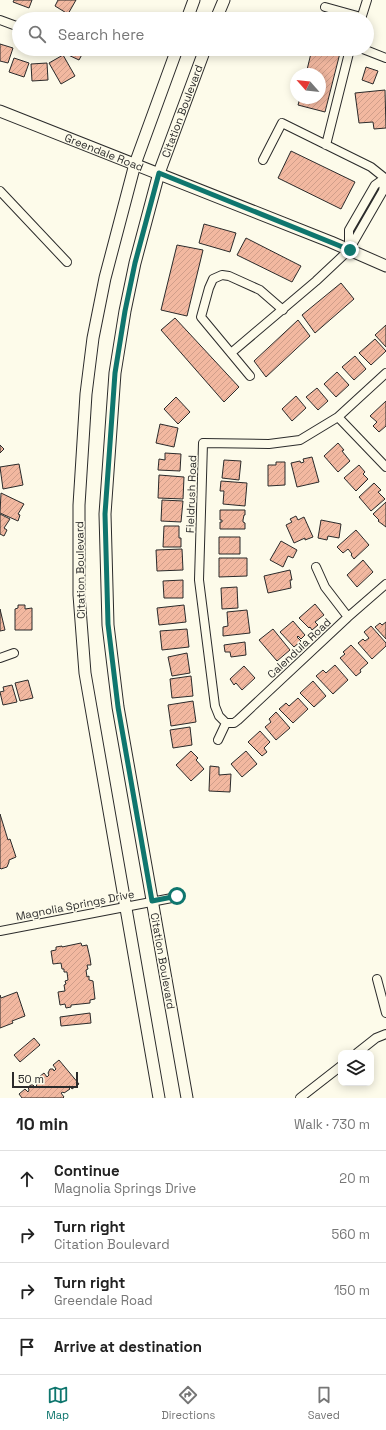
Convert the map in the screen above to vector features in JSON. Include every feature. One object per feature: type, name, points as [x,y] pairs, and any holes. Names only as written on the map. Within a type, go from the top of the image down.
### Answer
[{"type":"main road","points":[[190,12],[194,0]]},
{"type":"main road","points":[[219,12],[224,0]]},
{"type":"main road","name":"Citation Boulevard","points":[[159,1098],[84,673],[79,595],[79,506],[86,394],[93,338],[105,278],[135,164],[174,56]]},
{"type":"main road","name":"Citation Boulevard","points":[[187,1098],[116,692],[108,624],[105,514],[115,373],[122,326],[135,263],[159,173],[202,56]]},
{"type":"main road","name":"Greendale Road","points":[[0,111],[159,173],[386,266]]},
{"type":"street","points":[[363,12],[367,0]]},
{"type":"street","points":[[325,7],[341,12]]},
{"type":"street","points":[[0,20],[12,24]]},
{"type":"street","points":[[374,53],[386,58]]},
{"type":"street","points":[[326,145],[348,56]]},
{"type":"street","points":[[231,354],[350,250],[383,191],[386,178],[371,167],[282,123],[263,160]]},
{"type":"street","points":[[0,191],[67,262]]},
{"type":"street","points":[[250,376],[201,317],[213,279],[222,275],[229,276],[260,290],[282,310]]},
{"type":"street","name":"Fieldrush Road","points":[[226,723],[219,716],[214,706],[200,580],[204,443],[269,444],[300,440],[338,417],[386,373]]},
{"type":"street","points":[[338,417],[386,467]]},
{"type":"street","points":[[316,567],[325,587],[348,618]]},
{"type":"street","name":"Calendula Road","points":[[226,723],[234,723],[238,720],[386,584]]},
{"type":"street","points":[[0,658],[14,653]]},
{"type":"street","points":[[218,740],[226,723]]},
{"type":"street","name":"Magnolia Springs Drive","points":[[0,931],[177,896]]},
{"type":"street","points":[[376,979],[386,1013]]},
{"type":"street","points":[[361,1050],[376,1038],[386,1034]]},
{"type":"street","points":[[300,1098],[338,1068]]},
{"type":"building","points":[[14,0],[32,0],[29,8],[13,2]]},
{"type":"building","points":[[58,0],[76,0],[69,12],[65,12],[55,6]]},
{"type":"building","points":[[0,44],[12,48],[8,63],[0,61]]},
{"type":"building","points":[[64,56],[75,76],[61,84],[49,63]]},
{"type":"building","points":[[70,56],[81,56],[79,60]]},
{"type":"building","points":[[310,56],[339,56],[325,112],[298,105],[326,104],[326,68],[307,68]]},
{"type":"building","points":[[14,58],[29,63],[24,77],[9,72]]},
{"type":"building","points":[[47,63],[48,80],[32,81],[31,64]]},
{"type":"building","points":[[366,67],[378,71],[373,84],[362,80]]},
{"type":"building","points":[[385,90],[386,128],[374,129],[373,122],[359,123],[355,93]]},
{"type":"building","points":[[291,151],[355,182],[341,209],[278,178]]},
{"type":"building","points":[[204,224],[236,233],[230,252],[199,243]]},
{"type":"building","points":[[246,238],[301,266],[292,282],[237,255]]},
{"type":"building","points":[[177,245],[203,250],[187,316],[161,310]]},
{"type":"building","points":[[341,283],[354,299],[315,333],[302,315]]},
{"type":"building","points":[[175,318],[239,387],[224,402],[161,330]]},
{"type":"building","points":[[298,320],[310,336],[266,377],[254,361]]},
{"type":"building","points":[[386,325],[386,347],[375,335]]},
{"type":"building","points":[[375,339],[386,351],[371,365],[359,353]]},
{"type":"building","points":[[355,356],[366,369],[354,380],[342,367]]},
{"type":"building","points":[[337,372],[349,385],[336,397],[324,384]]},
{"type":"building","points":[[317,388],[328,401],[318,410],[306,397]]},
{"type":"building","points":[[296,396],[306,408],[292,421],[282,409]]},
{"type":"building","points":[[176,397],[190,412],[178,424],[164,409]]},
{"type":"building","points":[[386,401],[386,426],[379,432],[373,426],[377,422],[370,416]]},
{"type":"building","points":[[160,424],[178,428],[174,447],[156,443]]},
{"type":"building","points":[[338,443],[350,461],[338,472],[324,456]]},
{"type":"building","points":[[0,445],[4,449],[0,453]]},
{"type":"building","points":[[165,453],[181,454],[180,471],[158,470],[159,459],[165,460]]},
{"type":"building","points":[[312,457],[319,482],[297,487],[291,463],[300,461],[301,463],[304,462],[303,459]]},
{"type":"building","points":[[224,460],[241,461],[239,480],[222,478]]},
{"type":"building","points":[[276,462],[285,462],[285,485],[268,486],[268,465],[276,465]]},
{"type":"building","points":[[19,464],[23,485],[3,489],[0,467]]},
{"type":"building","points":[[359,465],[365,472],[363,474],[368,479],[356,491],[344,478]]},
{"type":"building","points":[[159,475],[184,477],[183,499],[158,498]]},
{"type":"building","points":[[221,481],[247,483],[245,506],[223,504],[224,491],[220,491]]},
{"type":"building","points":[[374,483],[381,490],[378,492],[385,499],[371,511],[359,497]]},
{"type":"building","points":[[1,493],[24,504],[18,514],[20,515],[18,521],[0,513]]},
{"type":"building","points":[[162,500],[183,501],[181,522],[161,521]]},
{"type":"building","points":[[386,502],[386,527],[378,521],[379,520],[373,514]]},
{"type":"building","points":[[220,510],[245,510],[243,522],[245,523],[245,529],[220,529],[220,522],[222,522],[222,520],[220,520]]},
{"type":"building","points":[[0,514],[10,519],[4,528],[7,530],[4,536],[0,534]]},
{"type":"building","points":[[296,516],[298,520],[304,517],[313,537],[305,540],[305,538],[294,543],[286,525],[292,522],[290,519]]},
{"type":"building","points":[[321,520],[341,524],[339,538],[328,536],[327,540],[318,538]]},
{"type":"building","points":[[164,526],[179,526],[181,547],[163,547]]},
{"type":"building","points":[[356,530],[369,545],[354,559],[348,549],[343,553],[337,547]]},
{"type":"building","points":[[219,537],[240,537],[240,554],[219,554]]},
{"type":"building","points":[[281,541],[297,550],[293,558],[288,556],[283,567],[270,560]]},
{"type":"building","points":[[182,549],[183,570],[157,571],[156,550]]},
{"type":"building","points":[[219,558],[247,558],[247,576],[219,577]]},
{"type":"building","points":[[363,560],[373,572],[357,587],[347,575]]},
{"type":"building","points":[[290,570],[292,580],[290,580],[291,588],[268,593],[264,576]]},
{"type":"building","points":[[183,580],[183,598],[164,598],[163,581]]},
{"type":"building","points":[[237,587],[238,608],[222,609],[221,588]]},
{"type":"building","points":[[315,604],[324,615],[315,622],[318,625],[312,630],[299,618]]},
{"type":"building","points":[[18,605],[25,605],[25,609],[32,608],[32,630],[15,630],[15,609],[18,608]]},
{"type":"building","points":[[184,605],[186,622],[159,625],[157,608]]},
{"type":"building","points":[[0,609],[5,630],[0,631]]},
{"type":"building","points":[[247,610],[250,633],[223,636],[223,627],[228,626],[227,612]]},
{"type":"building","points":[[293,621],[305,635],[301,639],[298,636],[297,637],[301,641],[294,647],[280,632]]},
{"type":"building","points":[[386,622],[386,639],[375,627],[380,623],[382,625]]},
{"type":"building","points":[[371,626],[386,643],[386,646],[372,659],[358,643],[363,639],[365,641],[369,638],[364,632]]},
{"type":"building","points":[[187,629],[189,647],[162,650],[160,631]]},
{"type":"building","points":[[273,629],[290,650],[277,661],[259,640]]},
{"type":"building","points":[[245,642],[246,655],[231,657],[230,652],[225,652],[224,645]]},
{"type":"building","points":[[351,645],[368,663],[356,676],[340,658],[345,654],[343,652]]},
{"type":"building","points":[[187,653],[190,673],[172,676],[168,657]]},
{"type":"building","points":[[335,665],[348,680],[333,694],[316,676],[323,670],[326,673]]},
{"type":"building","points":[[244,666],[255,678],[242,690],[236,683],[234,685],[230,679]]},
{"type":"building","points":[[191,676],[193,696],[172,698],[170,679]]},
{"type":"building","points":[[28,680],[33,698],[20,701],[15,683]]},
{"type":"building","points":[[313,681],[326,696],[314,707],[300,693]]},
{"type":"building","points":[[12,685],[17,702],[3,705],[0,692],[4,691],[3,687]]},
{"type":"building","points":[[298,698],[308,709],[293,723],[279,709],[286,703],[289,706]]},
{"type":"building","points":[[193,701],[196,722],[171,726],[168,705]]},
{"type":"building","points":[[276,712],[290,728],[276,740],[265,727],[271,722],[269,719]]},
{"type":"building","points":[[190,727],[192,745],[173,748],[170,730]]},
{"type":"building","points":[[260,731],[270,742],[264,748],[267,752],[262,756],[248,742]]},
{"type":"building","points":[[191,751],[198,758],[196,760],[204,769],[191,781],[176,765]]},
{"type":"building","points":[[246,751],[257,764],[242,777],[231,764]]},
{"type":"building","points":[[210,766],[219,767],[219,775],[231,774],[230,792],[209,791]]},
{"type":"building","points":[[0,814],[8,840],[10,839],[16,857],[9,860],[7,867],[1,869],[0,868]]},
{"type":"building","points":[[81,943],[82,946],[87,945],[91,965],[87,965],[87,977],[89,976],[89,980],[93,981],[95,999],[90,1000],[90,1003],[71,1005],[71,1007],[66,1008],[65,1004],[60,1005],[58,992],[65,991],[65,981],[68,980],[67,972],[64,972],[64,969],[62,969],[61,963],[53,964],[51,951],[56,950],[56,947]]},
{"type":"building","points":[[17,992],[25,1016],[0,1028],[0,995],[1,998]]},
{"type":"building","points":[[90,1013],[91,1023],[61,1026],[60,1017]]},
{"type":"building","points":[[34,1038],[40,1045],[20,1062],[14,1055]]},
{"type":"building","points":[[59,1060],[79,1084],[72,1089],[70,1086],[68,1087],[70,1089],[64,1093],[61,1093],[64,1097],[63,1098],[22,1098],[19,1094],[25,1089],[28,1092],[28,1087],[31,1085],[35,1087],[37,1085],[34,1081],[44,1073],[47,1077],[50,1069],[53,1069],[54,1071],[56,1069],[53,1065]]},
{"type":"route","points":[[177,896],[152,901],[118,707],[108,624],[105,514],[115,373],[125,311],[135,263],[159,173],[350,250]]}]
